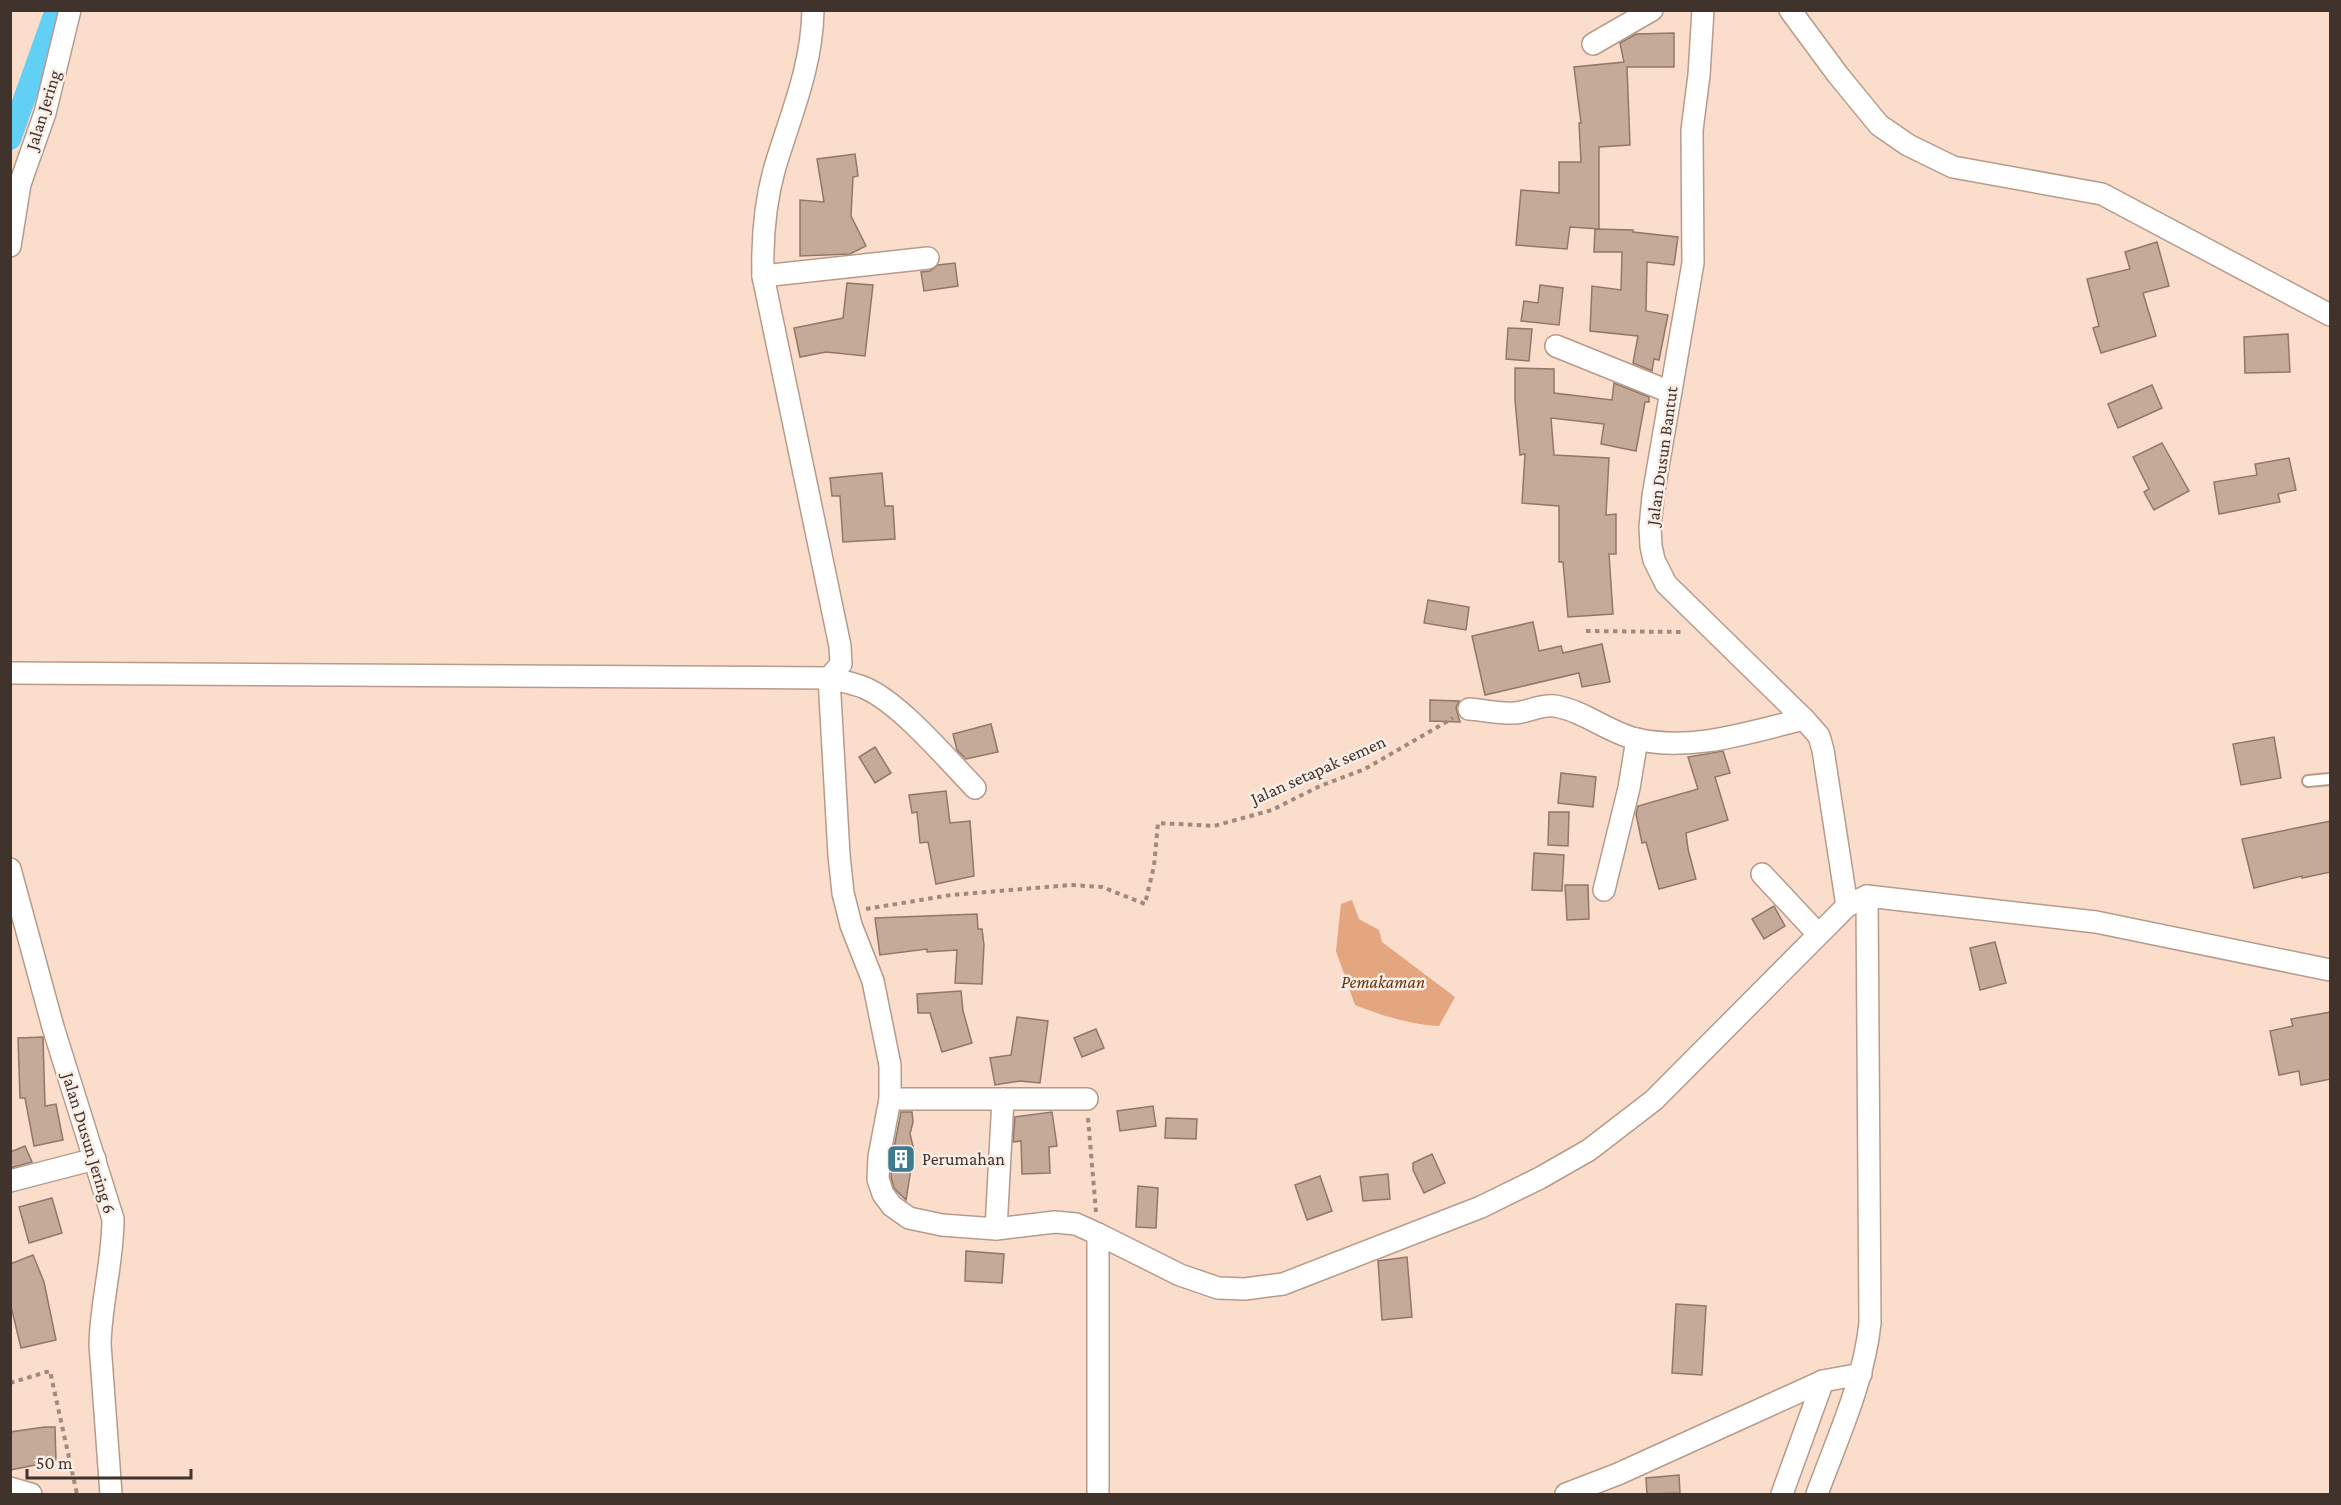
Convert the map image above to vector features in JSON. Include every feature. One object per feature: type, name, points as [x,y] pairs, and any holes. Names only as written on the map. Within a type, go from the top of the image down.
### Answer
[{"type":"street","name":"Jalan Jering","points":[[10,246],[20,184],[45,113],[70,10]]},
{"type":"street","points":[[813,10],[808,63],[775,170],[762,243],[763,276],[840,646],[841,664],[829,678],[839,855],[848,913],[873,981],[890,1065],[890,1099],[879,1157],[878,1179],[883,1194],[891,1206],[909,1218],[942,1225],[996,1229],[1055,1221],[1076,1224],[1180,1275],[1218,1288],[1245,1289],[1283,1284],[1481,1207],[1540,1178],[1589,1150],[1654,1100],[1847,906],[1867,896],[2096,922],[2331,970]]},
{"type":"street","points":[[1593,44],[1652,10]]},
{"type":"street","name":"Jalan Dusun Bantut","points":[[1703,10],[1699,75],[1692,130],[1693,263],[1653,496],[1651,546],[1659,572],[1666,584],[1717,632],[1819,736],[1824,750],[1847,906]]},
{"type":"street","points":[[1790,10],[1838,75],[1879,125],[1908,144],[1953,167],[2102,194],[2331,315]]},
{"type":"street","points":[[763,276],[928,258]]},
{"type":"street","points":[[1556,346],[1670,392]]},
{"type":"street","points":[[10,673],[829,678],[865,688],[882,698],[899,711],[975,788]]},
{"type":"street","points":[[1469,708],[1510,714],[1553,706],[1567,709],[1604,727],[1637,739],[1677,744],[1731,737],[1804,719]]},
{"type":"street","points":[[1604,890],[1629,788],[1637,739]]},
{"type":"street","name":"Jalan Dusun Jering 6","points":[[10,868],[53,1027],[113,1219],[113,1241],[100,1323],[111,1494]]},
{"type":"street","points":[[1762,874],[1818,934]]},
{"type":"street","points":[[1817,1494],[1854,1375],[1868,1345],[1870,1323],[1867,896]]},
{"type":"street","points":[[890,1099],[1087,1099]]},
{"type":"street","points":[[996,1229],[1003,1099]]},
{"type":"street","points":[[10,1181],[95,1159]]},
{"type":"street","points":[[1098,1234],[1098,1494]]},
{"type":"street","points":[[1566,1494],[1618,1474],[1823,1381],[1854,1375]]},
{"type":"street","points":[[1782,1494],[1823,1381]]},
{"type":"street","points":[[10,1488],[31,1494]]},
{"type":"lane","points":[[2308,781],[2331,779]]},
{"type":"path","points":[[1586,631],[1717,632]]},
{"type":"path","name":"Jalan setapak semen","points":[[848,913],[951,895],[1071,885],[1102,887],[1145,904],[1154,866],[1158,823],[1214,826],[1272,810],[1320,786],[1365,769],[1469,708]]},
{"type":"path","points":[[1087,1099],[1098,1234]]},
{"type":"path","points":[[10,1383],[50,1371],[76,1494]]},
{"type":"green space","name":"Pemakaman","points":[[1352,900],[1359,919],[1379,930],[1382,942],[1455,997],[1439,1026],[1396,1019],[1355,1005],[1336,951],[1341,904]]},
{"type":"building","points":[[1674,33],[1674,67],[1627,67],[1630,145],[1599,147],[1599,229],[1570,227],[1567,249],[1516,245],[1521,190],[1559,193],[1559,162],[1581,162],[1579,123],[1581,123],[1574,67],[1624,62],[1620,43],[1636,34]]},
{"type":"building","points":[[855,154],[858,176],[853,177],[851,216],[866,246],[850,254],[800,256],[800,200],[824,202],[817,159]]},
{"type":"building","points":[[1595,229],[1633,230],[1633,232],[1678,237],[1674,265],[1647,262],[1646,311],[1668,315],[1659,360],[1654,359],[1652,371],[1633,363],[1638,336],[1590,331],[1592,286],[1621,290],[1622,252],[1594,252]]},
{"type":"building","points":[[2157,242],[2169,286],[2143,293],[2156,336],[2101,353],[2093,328],[2099,326],[2087,279],[2130,269],[2125,252]]},
{"type":"building","points":[[955,263],[958,286],[924,291],[921,272],[930,271],[938,265]]},
{"type":"building","points":[[847,283],[873,285],[865,356],[826,352],[800,357],[794,328],[843,318]]},
{"type":"building","points":[[1540,285],[1563,288],[1559,325],[1521,321],[1524,301],[1538,303]]},
{"type":"building","points":[[1508,328],[1532,329],[1529,361],[1506,359]]},
{"type":"building","points":[[2288,334],[2290,372],[2245,373],[2244,337]]},
{"type":"building","points":[[1515,368],[1554,369],[1554,393],[1612,400],[1614,383],[1649,397],[1649,402],[1645,402],[1636,451],[1601,444],[1604,424],[1551,418],[1554,455],[1609,458],[1606,515],[1616,514],[1616,554],[1609,554],[1613,614],[1568,617],[1563,562],[1559,562],[1559,506],[1522,503],[1525,454],[1520,455],[1515,400]]},
{"type":"building","points":[[2152,385],[2162,408],[2118,428],[2108,404]]},
{"type":"building","points":[[2162,443],[2189,491],[2154,510],[2144,492],[2149,489],[2133,457]]},
{"type":"building","points":[[2289,458],[2296,490],[2278,494],[2280,502],[2219,514],[2214,482],[2257,475],[2255,464]]},
{"type":"building","points":[[882,473],[885,506],[893,506],[895,539],[843,542],[840,496],[832,496],[830,478]]},
{"type":"building","points":[[1428,600],[1469,607],[1466,630],[1424,623]]},
{"type":"building","points":[[1533,622],[1539,651],[1561,646],[1563,653],[1602,644],[1610,682],[1582,687],[1579,673],[1485,695],[1472,636]]},
{"type":"building","points":[[1430,700],[1459,701],[1456,708],[1460,722],[1430,721]]},
{"type":"building","points":[[991,724],[998,752],[966,759],[957,750],[953,734]]},
{"type":"building","points":[[2274,737],[2281,778],[2241,785],[2233,744]]},
{"type":"building","points":[[875,747],[891,773],[875,783],[859,757]]},
{"type":"building","points":[[1723,751],[1730,773],[1715,777],[1728,820],[1686,833],[1696,879],[1659,889],[1646,842],[1642,843],[1636,814],[1638,806],[1698,789],[1688,757]]},
{"type":"building","points":[[1561,773],[1596,777],[1593,807],[1558,803]]},
{"type":"building","points":[[946,791],[950,823],[970,821],[974,876],[936,884],[928,842],[920,843],[917,812],[912,813],[909,795]]},
{"type":"building","points":[[1549,812],[1569,812],[1568,846],[1548,845]]},
{"type":"building","points":[[2331,821],[2331,872],[2302,878],[2302,876],[2254,888],[2242,839]]},
{"type":"building","points":[[1534,853],[1564,855],[1562,891],[1532,890]]},
{"type":"building","points":[[1565,885],[1588,885],[1589,919],[1567,920]]},
{"type":"building","points":[[1774,906],[1785,926],[1764,939],[1752,919]]},
{"type":"building","points":[[977,914],[978,929],[982,929],[984,945],[982,984],[955,983],[957,950],[927,952],[927,949],[880,955],[875,918]]},
{"type":"building","points":[[1995,942],[2006,983],[1980,990],[1970,948]]},
{"type":"building","points":[[961,991],[963,1011],[972,1043],[942,1052],[930,1013],[918,1013],[917,994]]},
{"type":"building","points":[[2331,1012],[2331,1079],[2301,1085],[2299,1071],[2279,1075],[2270,1031],[2293,1026],[2291,1019]]},
{"type":"building","points":[[1017,1017],[1048,1021],[1040,1083],[1020,1081],[995,1085],[990,1058],[1011,1055]]},
{"type":"building","points":[[1096,1029],[1104,1048],[1082,1057],[1074,1038]]},
{"type":"building","points":[[43,1037],[45,1106],[56,1104],[63,1140],[34,1146],[25,1098],[20,1098],[18,1038]]},
{"type":"building","points":[[1153,1106],[1156,1126],[1120,1131],[1117,1111]]},
{"type":"building","points":[[901,1112],[912,1112],[913,1122],[910,1134],[914,1150],[906,1200],[894,1188],[891,1177],[892,1158]]},
{"type":"building","points":[[1052,1112],[1057,1146],[1049,1147],[1050,1173],[1022,1174],[1021,1141],[1013,1142],[1015,1117]]},
{"type":"building","points":[[1166,1118],[1197,1119],[1196,1139],[1165,1138]]},
{"type":"building","points":[[25,1146],[32,1162],[10,1168],[10,1152]]},
{"type":"building","points":[[1432,1154],[1445,1183],[1424,1193],[1413,1170],[1413,1163]]},
{"type":"building","points":[[1388,1174],[1390,1199],[1363,1201],[1360,1177]]},
{"type":"building","points":[[1320,1176],[1332,1211],[1307,1220],[1295,1185]]},
{"type":"building","points":[[1138,1186],[1158,1188],[1156,1228],[1136,1227]]},
{"type":"building","points":[[52,1198],[62,1233],[29,1243],[19,1207]]},
{"type":"building","points":[[966,1251],[1004,1254],[1002,1283],[965,1281]]},
{"type":"building","points":[[33,1255],[44,1282],[56,1340],[21,1348],[10,1302],[10,1264]]},
{"type":"building","points":[[1407,1257],[1412,1317],[1382,1320],[1378,1261]]},
{"type":"building","points":[[1676,1304],[1706,1306],[1702,1375],[1672,1373]]},
{"type":"building","points":[[55,1427],[56,1461],[10,1470],[10,1432]]},
{"type":"building","points":[[1679,1475],[1680,1493],[1647,1494],[1646,1478]]},
{"type":"waterway","points":[[10,139],[56,10]]},
{"type":"place","name":"Perumahan","points":[[901,1159]]}]
